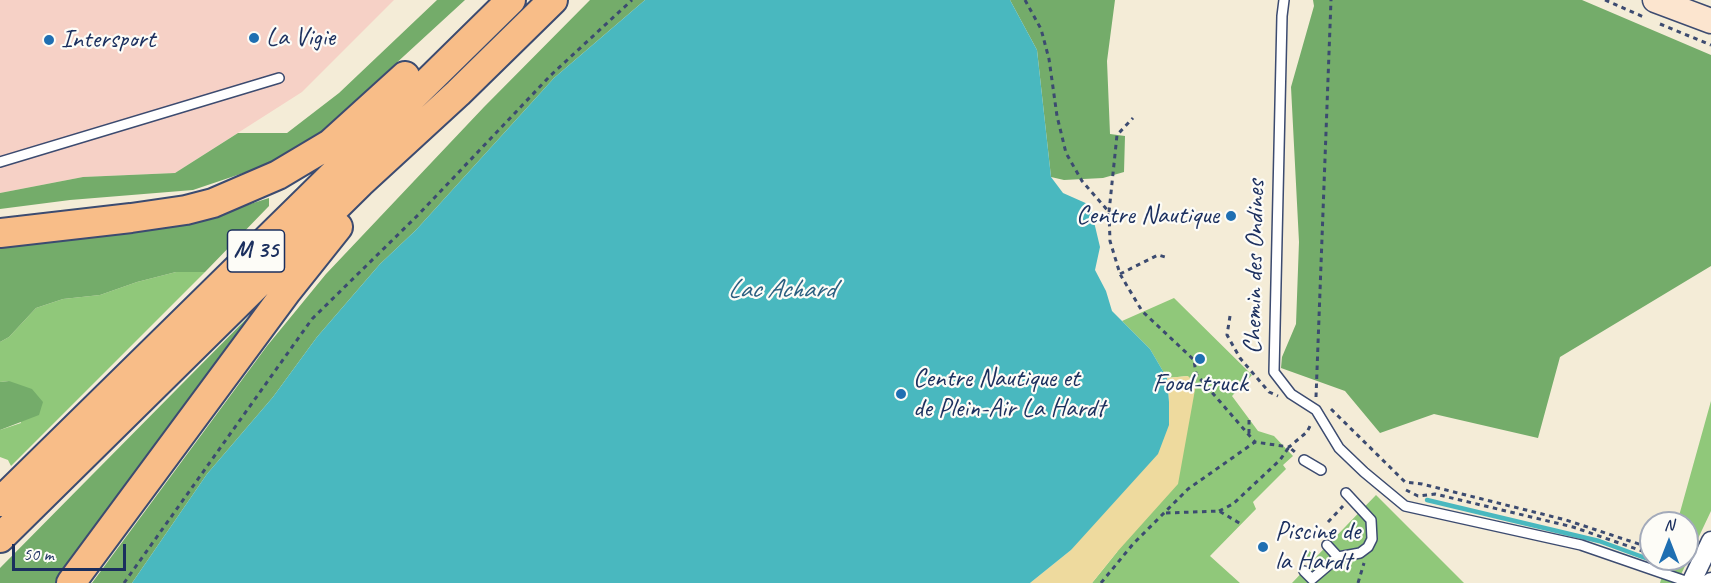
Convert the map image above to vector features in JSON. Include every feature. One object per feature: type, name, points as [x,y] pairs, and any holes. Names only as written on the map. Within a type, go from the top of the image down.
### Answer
[{"type":"highway","points":[[0,233],[186,210],[213,203],[278,175],[330,144],[379,101],[485,0]]},
{"type":"highway","name":"M 35","points":[[0,502],[511,0]]},
{"type":"highway","name":"M 35","points":[[0,538],[360,183],[458,93],[553,0]]},
{"type":"highway","points":[[71,583],[287,291],[354,209],[360,183]]},
{"type":"highway","points":[[0,216],[204,195],[235,194]]},
{"type":"main road","points":[[1655,0],[1709,19]]},
{"type":"street","points":[[1691,583],[1711,541]]},
{"type":"lane","name":"Chemin des Ondines","points":[[1284,0],[1281,38],[1275,372],[1291,394],[1316,410],[1339,448],[1405,506],[1581,544],[1691,583]]},
{"type":"lane","points":[[0,162],[279,78]]},
{"type":"lane","points":[[1304,460],[1321,470]]},
{"type":"lane","points":[[1304,571],[1312,579],[1338,557],[1360,553],[1368,547],[1372,539],[1371,520],[1346,493]]},
{"type":"lane","points":[[1327,545],[1338,557]]},
{"type":"path","points":[[124,583],[312,319],[419,214],[551,75],[632,0]]},
{"type":"path","points":[[1025,0],[1041,29],[1049,59],[1057,116],[1066,153],[1082,181],[1109,212]]},
{"type":"path","points":[[1316,410],[1331,0]]},
{"type":"path","points":[[1133,118],[1117,135],[1109,212],[1110,240],[1120,274],[1142,311],[1194,360],[1197,374],[1250,436],[1255,441],[1289,447]]},
{"type":"path","points":[[1120,274],[1158,255],[1169,258]]},
{"type":"path","points":[[1317,395],[1405,482],[1422,484],[1566,520],[1639,544]]},
{"type":"path","points":[[1250,420],[1250,436]]},
{"type":"path","points":[[1164,513],[1219,511],[1233,504],[1280,460],[1289,447],[1307,432]]},
{"type":"path","points":[[1101,583],[1133,544],[1188,489],[1255,441]]},
{"type":"path","points":[[1401,487],[1418,496],[1435,494],[1573,527],[1639,550]]},
{"type":"path","points":[[1219,511],[1241,524]]},
{"type":"path","points":[[1328,522],[1335,515]]},
{"type":"shaded area","points":[[0,0],[394,0],[302,92],[175,173],[83,177],[0,193]]},
{"type":"green space","points":[[437,0],[465,0],[307,145],[276,162],[193,190],[70,200],[0,209],[0,193],[83,177],[175,173],[238,133],[287,133],[339,93]]},
{"type":"green space","points":[[590,0],[645,0],[554,78],[416,230],[380,264],[317,337],[273,397],[207,474],[132,583],[92,583],[267,346],[326,274],[484,107]]},
{"type":"green space","points":[[1010,0],[1115,0],[1107,61],[1110,134],[1125,136],[1124,172],[1103,178],[1064,180],[1051,177],[1037,50]]},
{"type":"green space","points":[[1313,0],[1582,0],[1711,55],[1711,266],[1560,357],[1538,438],[1434,414],[1380,433],[1345,391],[1281,368],[1282,357],[1296,324],[1299,242],[1291,87],[1314,6]]},
{"type":"green space","points":[[269,198],[269,206],[205,272],[176,272],[100,295],[63,299],[36,308],[9,337],[0,342],[0,247],[209,217]]},
{"type":"green space","points":[[176,272],[205,272],[11,466],[8,460],[0,457],[0,430],[21,423],[9,381],[0,382],[0,342],[9,337],[36,308],[63,299],[100,295]]},
{"type":"green space","points":[[1174,298],[1252,375],[1232,396],[1258,431],[1274,436],[1293,456],[1283,465],[1286,469],[1253,502],[1256,509],[1210,556],[1240,583],[1092,583],[1117,552],[1188,376],[1167,378],[1150,349],[1122,321]]},
{"type":"green space","points":[[265,300],[62,583],[0,583],[0,568]]},
{"type":"green space","points":[[9,381],[32,389],[43,402],[39,415],[0,430],[0,382]]},
{"type":"green space","points":[[1711,401],[1711,511],[1699,536],[1699,511],[1680,511]]},
{"type":"green space","points":[[1376,495],[1464,583],[1292,583],[1311,563],[1302,554],[1307,549],[1316,557]]},
{"type":"green space","points":[[1664,571],[1683,571],[1677,583],[1660,583]]},
{"type":"sand","points":[[1188,376],[1196,384],[1178,484],[1092,583],[1030,583],[1071,550],[1169,402],[1167,378]]},
{"type":"water","name":"Lac Achard","points":[[645,0],[1010,0],[1037,50],[1051,177],[1063,193],[1090,205],[1100,247],[1095,270],[1106,291],[1112,311],[1150,349],[1167,378],[1169,425],[1158,454],[1071,550],[1030,583],[132,583],[207,474],[273,397],[317,337],[380,264],[416,230],[554,78]]},
{"type":"waterway","points":[[1427,500],[1599,541],[1639,556]]},
{"type":"place","name":"La Vigie","points":[[254,38]]},
{"type":"place","name":"Intersport","points":[[49,40]]},
{"type":"place","name":"Centre Nautique","points":[[1231,216]]},
{"type":"place","name":"Food-truck","points":[[1200,359]]},
{"type":"place","name":"Centre Nautique et de Plein-Air La Hardt","points":[[901,394]]},
{"type":"place","name":"Piscine de la Hardt","points":[[1263,547]]}]
